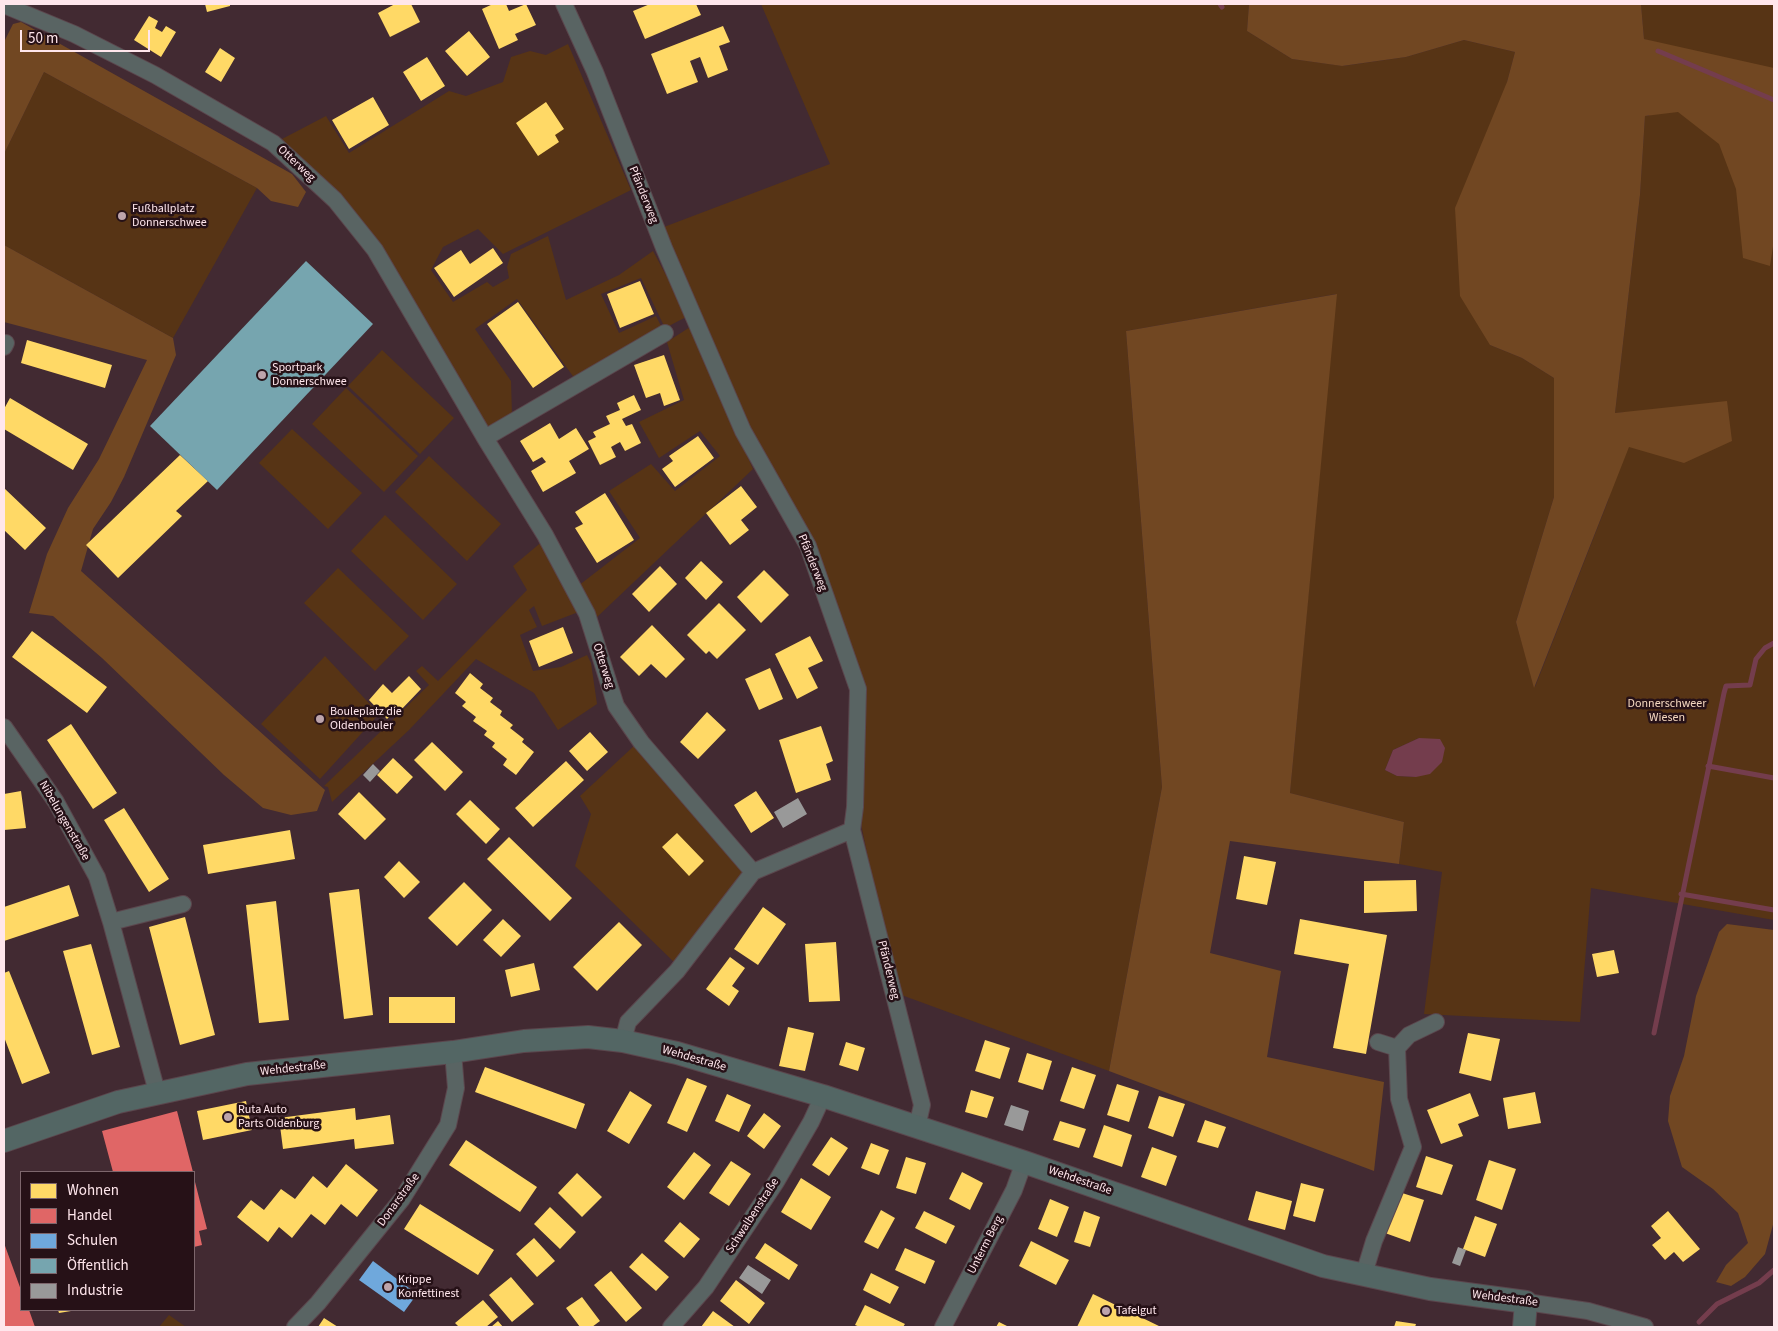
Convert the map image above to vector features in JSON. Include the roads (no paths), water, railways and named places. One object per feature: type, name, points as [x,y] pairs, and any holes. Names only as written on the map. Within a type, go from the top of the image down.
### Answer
[{"type":"street","name":"Pfänderweg","points":[[564,4],[595,72],[664,248],[743,431],[808,546],[858,689],[855,807],[852,830],[922,1105],[917,1128]]},
{"type":"street","name":"Otterweg","points":[[4,5],[74,34],[155,75],[273,143],[335,200],[375,250],[485,438],[545,535],[587,614],[616,706],[641,742],[753,872]]},
{"type":"street","points":[[485,438],[665,333]]},
{"type":"street","name":"Nibelungenstraße","points":[[4,727],[56,802],[97,877],[112,922],[157,1092]]},
{"type":"street","points":[[623,1041],[628,1022],[677,971],[753,872],[852,830]]},
{"type":"street","points":[[112,922],[183,904]]},
{"type":"street","points":[[1364,1274],[1374,1241],[1413,1147],[1399,1099],[1397,1048],[1409,1035],[1436,1022]]},
{"type":"street","name":"Wehdestraße","points":[[4,1141],[118,1102],[247,1074],[453,1052],[524,1041],[578,1038],[623,1041],[677,1053],[822,1096],[1024,1162],[1323,1266],[1430,1289],[1588,1311],[1645,1327]]},
{"type":"street","points":[[1378,1042],[1397,1048]]},
{"type":"street","name":"Donarstraße","points":[[295,1327],[318,1303],[402,1199],[448,1125],[456,1088],[453,1052]]},
{"type":"street","name":"Schwalbenstraße","points":[[671,1327],[706,1287],[776,1182],[812,1122],[822,1096]]},
{"type":"street","name":"Unterm Berg","points":[[943,1327],[1014,1190],[1024,1162]]},
{"type":"street","points":[[1524,1327],[1526,1302]]},
{"type":"waterway","points":[[1658,51],[1774,100]]},
{"type":"waterway","points":[[1654,1033],[1726,686],[1750,685],[1756,659],[1765,648],[1774,643]]},
{"type":"waterway","points":[[1708,766],[1774,778]]},
{"type":"waterway","points":[[1681,894],[1774,910]]},
{"type":"waterway","points":[[1699,1322],[1717,1304],[1759,1283],[1774,1270]]},
{"type":"place","name":"Fußballplatz Donnerschwee","points":[[122,216]]},
{"type":"place","name":"Sportpark Donnerschwee","points":[[262,375]]},
{"type":"place","name":"Bouleplatz die Oldenbouler","points":[[320,719]]},
{"type":"place","name":"Ruta Auto Parts Oldenburg","points":[[228,1117]]},
{"type":"place","name":"Krippe Konfettinest","points":[[388,1287]]},
{"type":"place","name":"Tafelgut","points":[[1106,1311]]},
{"type":"park label","name":"Donnerschweer Wiesen","points":[[1667,711]]}]
